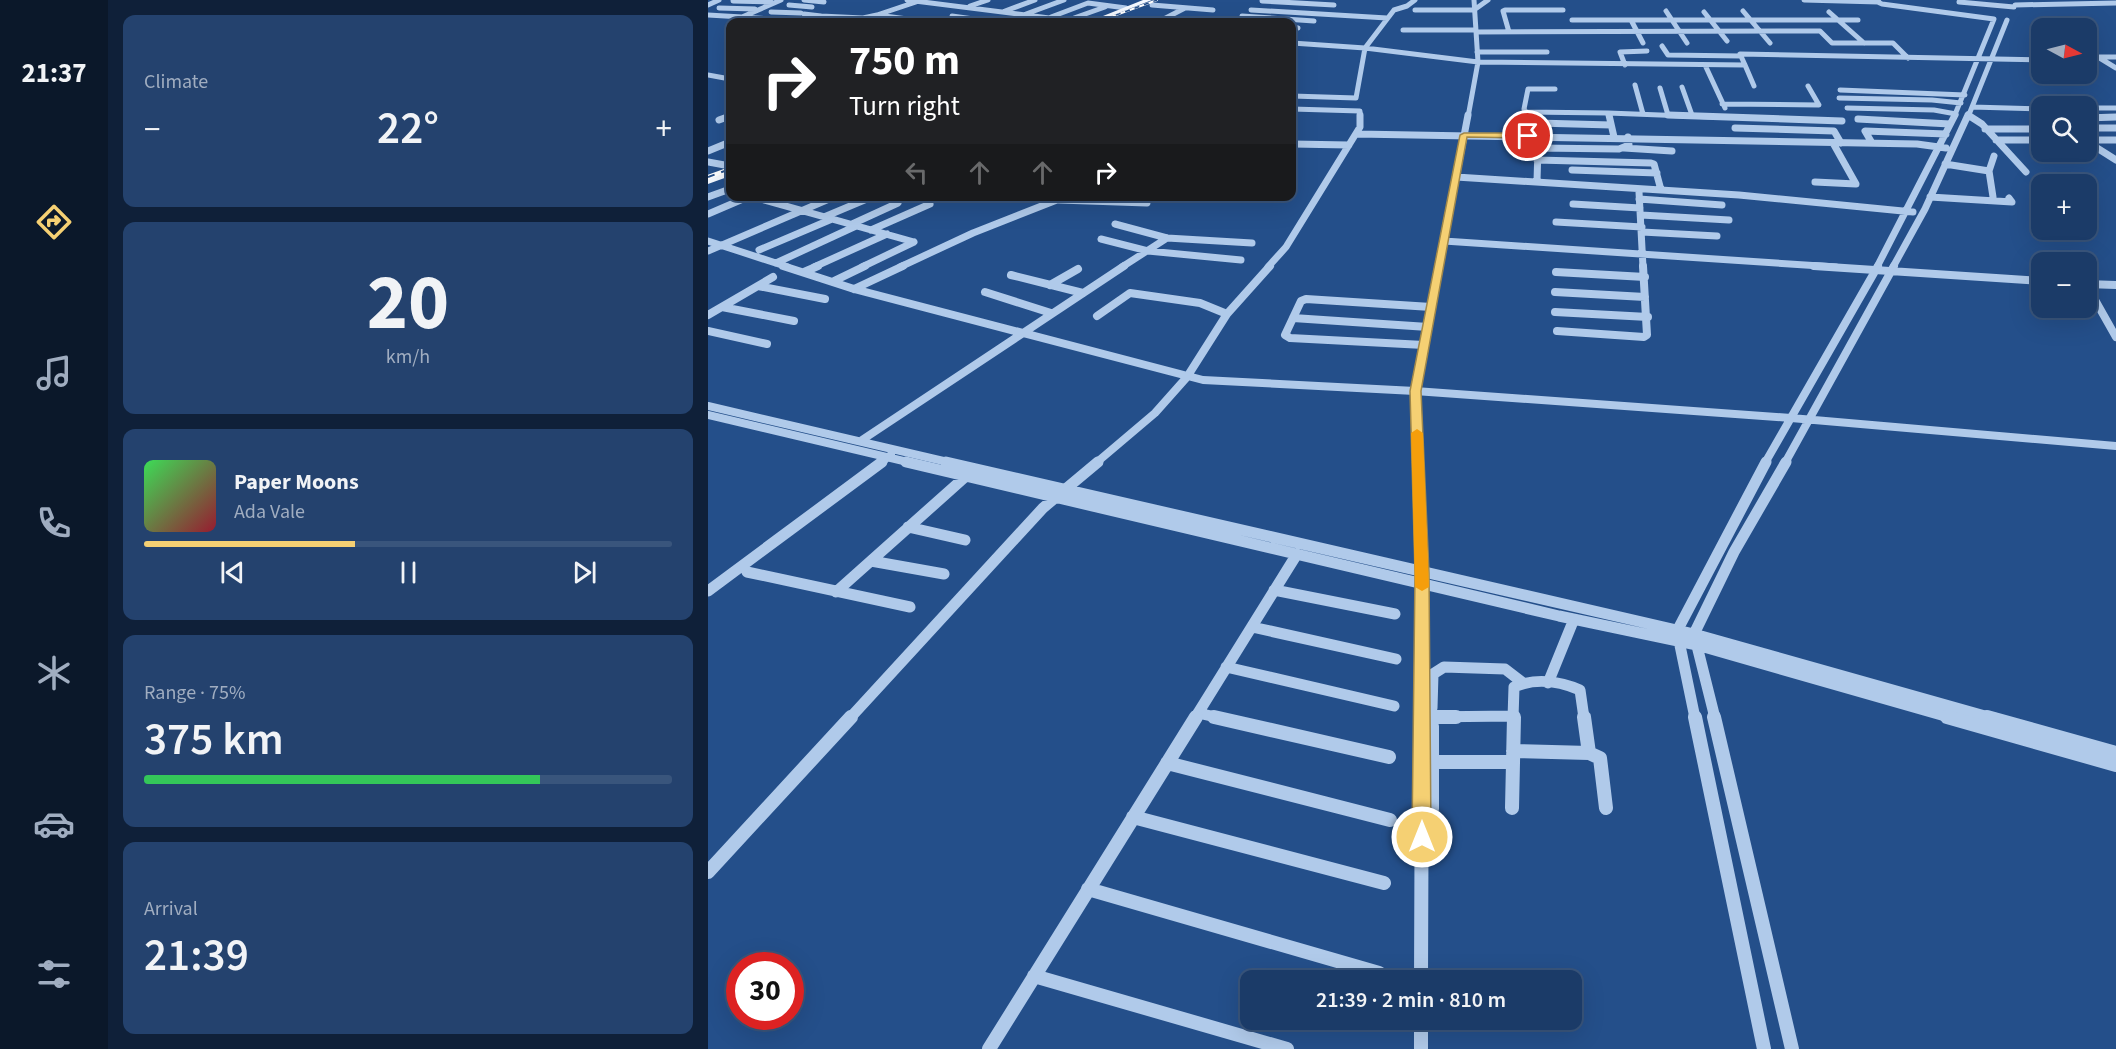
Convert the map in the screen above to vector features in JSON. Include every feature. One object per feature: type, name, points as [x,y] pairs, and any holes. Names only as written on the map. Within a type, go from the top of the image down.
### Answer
[{"type":"main road","points":[[1100,18],[1126,8],[1165,0]]},
{"type":"main road","points":[[1115,18],[1150,2]]},
{"type":"main road","points":[[708,172],[726,168]]},
{"type":"main road","points":[[708,181],[726,170]]},
{"type":"street","points":[[708,1],[718,0]]},
{"type":"street","points":[[708,5],[718,0]]},
{"type":"street","points":[[742,17],[781,0]]},
{"type":"street","points":[[794,0],[824,2]]},
{"type":"street","points":[[907,0],[1042,18]]},
{"type":"street","points":[[967,7],[988,0]]},
{"type":"street","points":[[1020,0],[1054,4]]},
{"type":"street","points":[[1023,15],[1064,0]]},
{"type":"street","points":[[708,872],[1058,493],[1147,420],[1187,376],[1227,314],[1286,247],[1357,134],[1362,119],[1356,98],[1365,48],[1375,38],[1394,10],[1407,6],[1415,0]]},
{"type":"street","points":[[1465,23],[1475,16],[1488,0]]},
{"type":"street","points":[[1804,0],[1877,1],[2000,18]]},
{"type":"street","points":[[733,1],[812,7]]},
{"type":"street","points":[[1002,12],[1033,1]]},
{"type":"street","points":[[719,8],[863,18],[918,2]]},
{"type":"street","points":[[1150,2],[1213,10]]},
{"type":"street","points":[[1239,18],[1261,2],[1330,8],[1324,14]]},
{"type":"street","points":[[1959,2],[2116,3]]},
{"type":"street","points":[[1050,18],[1088,3],[1126,8]]},
{"type":"street","points":[[1421,3],[1475,16],[1509,32],[1820,32]]},
{"type":"street","points":[[1967,3],[1976,10]]},
{"type":"street","points":[[1792,1049],[1748,854],[1695,640],[1734,552],[1810,420],[1930,197],[1970,111],[1991,59],[2004,3]]},
{"type":"street","points":[[1764,1049],[1678,636],[1706,568],[1907,210],[1956,114],[1979,59],[2000,18],[2015,4]]},
{"type":"street","points":[[1074,18],[1108,6]]},
{"type":"street","points":[[1166,18],[1186,8]]},
{"type":"street","points":[[1251,10],[1387,18]]},
{"type":"street","points":[[1415,10],[1475,16]]},
{"type":"street","points":[[1509,32],[1503,11],[1505,10],[1563,10]]},
{"type":"street","points":[[2097,10],[2116,10]]},
{"type":"street","points":[[1666,11],[1687,44]]},
{"type":"street","points":[[1743,11],[1770,43]]},
{"type":"street","points":[[1647,12],[1659,31]]},
{"type":"street","points":[[1704,12],[1727,41]]},
{"type":"street","points":[[1803,12],[1832,43],[1893,43],[1908,58]]},
{"type":"street","points":[[1829,12],[1864,43]]},
{"type":"street","points":[[708,15],[756,18]]},
{"type":"street","points":[[877,15],[897,18]]},
{"type":"street","points":[[815,18],[821,16]]},
{"type":"street","points":[[882,18],[888,16]]},
{"type":"street","points":[[952,16],[966,18]]},
{"type":"street","points":[[1242,16],[1271,18]]},
{"type":"street","points":[[1408,16],[1475,16]]},
{"type":"street","points":[[1403,30],[1475,16]]},
{"type":"street","points":[[1421,970],[1427,722],[1415,391],[1477,57],[1475,16]]},
{"type":"street","points":[[1296,20],[1314,21]]},
{"type":"street","points":[[1572,20],[1858,20]]},
{"type":"street","points":[[1631,20],[1643,43]]},
{"type":"street","points":[[1296,44],[1626,65],[1745,65]]},
{"type":"street","points":[[1662,46],[1668,55],[2031,59]]},
{"type":"street","points":[[1626,65],[1620,52],[1647,51]]},
{"type":"street","points":[[1477,57],[1547,52]]},
{"type":"street","points":[[1741,56],[1754,86]]},
{"type":"street","points":[[2100,58],[2116,58]]},
{"type":"street","points":[[2100,58],[2116,68]]},
{"type":"street","points":[[1705,65],[1740,141]]},
{"type":"street","points":[[710,76],[726,78]]},
{"type":"street","points":[[1635,84],[1643,114]]},
{"type":"street","points":[[1722,104],[1819,105],[1808,86]]},
{"type":"street","points":[[1682,87],[1692,115]]},
{"type":"street","points":[[1660,88],[1668,115]]},
{"type":"street","points":[[1555,89],[1528,89],[1524,109],[1531,113],[1842,120]]},
{"type":"street","points":[[1839,90],[1963,99]]},
{"type":"street","points":[[1296,96],[1356,98]]},
{"type":"street","points":[[1839,98],[1963,99]]},
{"type":"street","points":[[1847,108],[1934,110],[1956,114]]},
{"type":"street","points":[[2097,108],[2116,108]]},
{"type":"street","points":[[1296,109],[1360,111]]},
{"type":"street","points":[[1970,111],[2031,109]]},
{"type":"street","points":[[1970,111],[2026,172]]},
{"type":"street","points":[[1608,114],[1614,136]]},
{"type":"street","points":[[719,120],[726,117]]},
{"type":"street","points":[[2097,118],[2116,117]]},
{"type":"street","points":[[1858,119],[1950,124]]},
{"type":"street","points":[[1537,123],[1611,125]]},
{"type":"street","points":[[1735,128],[1834,131],[1841,143]]},
{"type":"street","points":[[2097,128],[2116,128]]},
{"type":"street","points":[[1985,129],[2031,129]]},
{"type":"street","points":[[1872,143],[1865,131],[1918,131],[1946,134]]},
{"type":"street","points":[[1357,134],[1445,137],[1464,135],[1614,136],[1917,144],[1952,149]]},
{"type":"street","points":[[1624,148],[1629,146],[1628,137]]},
{"type":"street","points":[[1996,140],[2031,140]]},
{"type":"street","points":[[2097,140],[2116,140]]},
{"type":"street","points":[[1815,182],[1856,184],[1833,143]]},
{"type":"street","points":[[708,151],[726,144]]},
{"type":"street","points":[[1296,144],[1348,145]]},
{"type":"street","points":[[2097,147],[2116,160]]},
{"type":"street","points":[[1537,181],[1538,148],[1624,148],[1672,151]]},
{"type":"street","points":[[1993,197],[1989,171],[1994,156]]},
{"type":"street","points":[[1537,160],[1651,163],[1654,164],[1661,190]]},
{"type":"street","points":[[708,162],[726,166]]},
{"type":"street","points":[[1945,164],[1989,171]]},
{"type":"street","points":[[1572,170],[1657,173]]},
{"type":"street","points":[[1456,177],[1661,190],[1922,213]]},
{"type":"street","points":[[708,197],[726,191]]},
{"type":"street","points":[[1557,331],[1644,337],[1647,335],[1648,317],[1639,196],[1722,205]]},
{"type":"street","points":[[1930,197],[2012,202],[2009,198]]},
{"type":"street","points":[[708,214],[738,201]]},
{"type":"street","points":[[767,201],[914,242],[834,281]]},
{"type":"street","points":[[708,251],[826,201]]},
{"type":"street","points":[[759,250],[864,201]]},
{"type":"street","points":[[854,289],[973,233],[1055,201]]},
{"type":"street","points":[[1104,201],[1146,204]]},
{"type":"street","points":[[776,263],[898,203]]},
{"type":"street","points":[[871,230],[930,204]]},
{"type":"street","points":[[1573,204],[1729,220]]},
{"type":"street","points":[[1556,222],[1717,237]]},
{"type":"street","points":[[1115,224],[1167,238],[1252,243]]},
{"type":"street","points":[[804,272],[887,234]]},
{"type":"street","points":[[862,440],[1020,333],[1167,238]]},
{"type":"street","points":[[1101,239],[1148,251],[1241,260]]},
{"type":"street","points":[[708,241],[854,289],[1203,380],[1415,391],[1791,418],[2116,446]]},
{"type":"street","points":[[1444,241],[2031,280]]},
{"type":"street","points":[[1050,285],[1078,269]]},
{"type":"street","points":[[1556,272],[1645,277]]},
{"type":"street","points":[[1011,275],[1083,293]]},
{"type":"street","points":[[708,315],[773,278]]},
{"type":"street","points":[[2097,284],[2116,285]]},
{"type":"street","points":[[758,286],[825,298]]},
{"type":"street","points":[[985,292],[1051,313]]},
{"type":"street","points":[[1555,292],[1645,297]]},
{"type":"street","points":[[1097,316],[1130,293],[1200,303],[1227,314]]},
{"type":"street","points":[[1424,345],[1286,337],[1301,301],[1306,299],[1431,307]]},
{"type":"street","points":[[2097,303],[2116,337]]},
{"type":"street","points":[[722,307],[794,321]]},
{"type":"street","points":[[1555,312],[1648,317]]},
{"type":"street","points":[[1293,318],[1428,327]]},
{"type":"street","points":[[708,331],[767,344]]},
{"type":"street","points":[[708,406],[862,440],[1297,554],[1422,578],[1574,620],[1678,636]]},
{"type":"street","points":[[708,415],[964,477],[1058,493],[1695,640],[2116,753]]},
{"type":"street","points":[[708,591],[899,450]]},
{"type":"street","points":[[836,592],[964,477]]},
{"type":"street","points":[[908,527],[965,540]]},
{"type":"street","points":[[989,1049],[1297,554]]},
{"type":"street","points":[[871,561],[944,574]]},
{"type":"street","points":[[747,572],[910,607]]},
{"type":"street","points":[[1275,590],[1395,614]]},
{"type":"street","points":[[1548,684],[1574,620]]},
{"type":"street","points":[[1252,627],[1396,659]]},
{"type":"street","points":[[1695,640],[2116,765]]},
{"type":"street","points":[[1226,667],[1394,706]]},
{"type":"street","points":[[1432,708],[1433,674],[1444,667],[1505,669],[1522,682],[1570,684],[1580,690],[1589,753]]},
{"type":"street","points":[[1512,808],[1514,687],[1522,682]]},
{"type":"street","points":[[1198,714],[1389,757]]},
{"type":"street","points":[[1427,722],[1514,716]]},
{"type":"street","points":[[1427,722],[1432,762],[1432,809]]},
{"type":"street","points":[[1432,762],[1589,753],[1600,758],[1606,808]]},
{"type":"street","points":[[1167,763],[1390,820]]},
{"type":"street","points":[[1133,817],[1384,883]]},
{"type":"street","points":[[1088,889],[1369,970]]},
{"type":"street","points":[[1034,976],[1287,1049]]},
{"type":"street","points":[[1421,1030],[1421,1049]]},
{"type":"railway","points":[[1108,18],[1157,0]]},
{"type":"railway","points":[[708,177],[726,170]]},
{"type":"slow traffic","points":[[1417,433],[1422,587]]},
{"type":"route","points":[[1422,837],[1422,573],[1415,391],[1464,135],[1528,136]]}]
